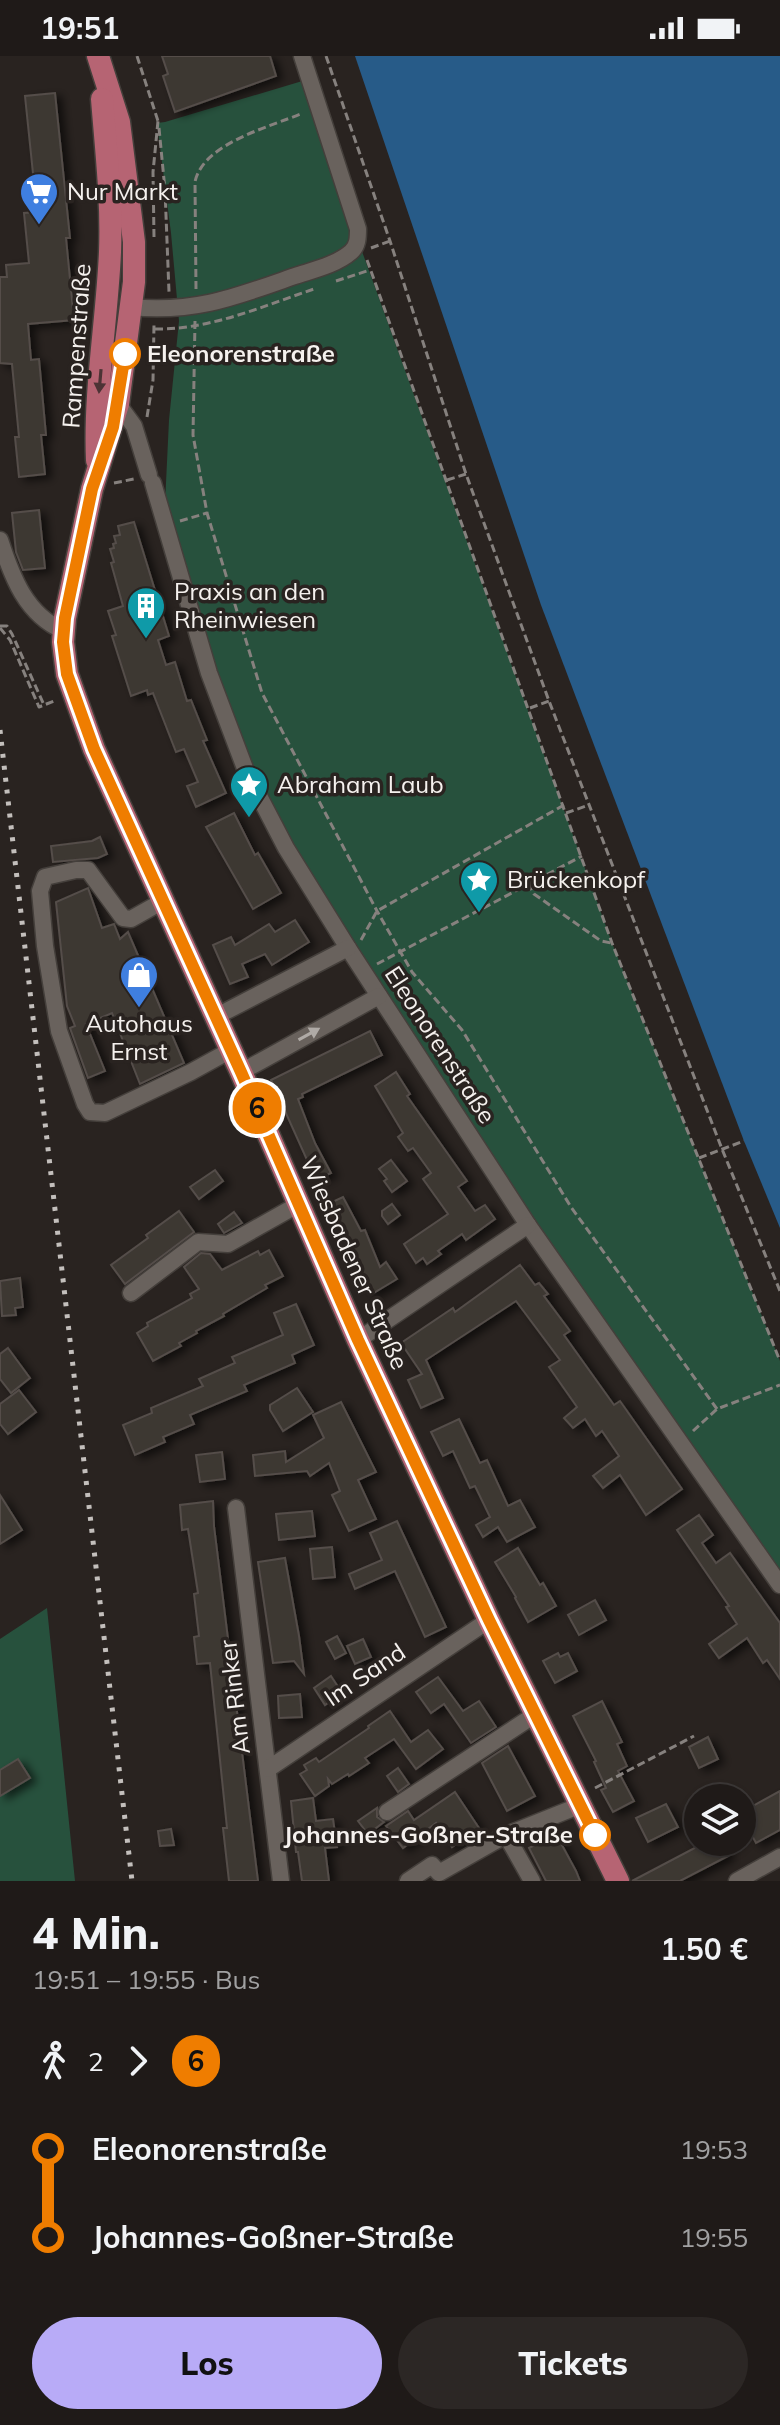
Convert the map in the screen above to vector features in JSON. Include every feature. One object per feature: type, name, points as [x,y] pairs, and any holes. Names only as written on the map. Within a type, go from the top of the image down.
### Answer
[{"type":"main road","name":"Rampenstraße","points":[[95,479],[111,217],[99,59]]},
{"type":"main road","name":"Rampenstraße","points":[[95,479],[118,404],[131,307],[134,242],[119,122],[99,59]]},
{"type":"main road","name":"Wiesbadener Straße","points":[[95,479],[64,631],[66,666],[94,749],[241,1072],[358,1340],[489,1620],[536,1714],[586,1798],[618,1881]]},
{"type":"street","points":[[131,307],[169,310],[216,303],[333,263],[352,251],[358,239],[358,229],[302,56]]},
{"type":"street","points":[[110,254],[131,307]]},
{"type":"street","points":[[104,335],[131,307]]},
{"type":"street","name":"Eleonorenstraße","points":[[118,404],[134,426],[209,673],[246,771],[286,848],[528,1225],[780,1585]]},
{"type":"street","points":[[0,540],[16,583],[26,599],[43,620],[64,631]]},
{"type":"street","points":[[163,901],[131,919],[123,918],[88,870],[45,877],[41,885],[45,946],[59,1031],[85,1104],[90,1112],[105,1113],[231,1050]]},
{"type":"street","points":[[215,1017],[348,948]]},
{"type":"street","points":[[241,1072],[379,996]]},
{"type":"street","points":[[131,1293],[198,1242],[228,1244],[299,1204]]},
{"type":"street","points":[[358,1340],[528,1225]]},
{"type":"street","name":"Am Rinker","points":[[236,1508],[281,1881]]},
{"type":"street","name":"Im Sand","points":[[268,1769],[489,1620]]},
{"type":"street","points":[[387,1812],[536,1714]]},
{"type":"street","points":[[408,1881],[432,1865],[439,1873],[506,1835],[586,1798]]},
{"type":"street","points":[[506,1835],[532,1881]]},
{"type":"street","points":[[737,1881],[780,1857]]},
{"type":"path","points":[[137,56],[158,121],[165,190],[169,299]]},
{"type":"path","points":[[326,56],[466,474],[549,701],[780,1291]]},
{"type":"path","points":[[196,297],[195,182],[200,168],[220,149],[318,107]]},
{"type":"path","points":[[154,247],[153,172],[158,121]]},
{"type":"path","points":[[390,241],[363,251],[612,943],[780,1361]]},
{"type":"path","points":[[145,428],[153,380],[154,321]]},
{"type":"path","points":[[154,329],[195,325],[193,435],[207,513],[262,693],[412,972],[462,1030],[571,1207],[717,1409]]},
{"type":"path","points":[[446,480],[466,474]]},
{"type":"path","points":[[95,479],[151,479]]},
{"type":"path","points":[[164,525],[207,513]]},
{"type":"path","points":[[0,627],[10,640],[39,707],[54,701]]},
{"type":"path","points":[[529,709],[549,701]]},
{"type":"path","points":[[348,948],[360,942],[377,911],[564,805]]},
{"type":"path","points":[[566,813],[589,805]]},
{"type":"path","points":[[363,972],[582,856]]},
{"type":"path","points":[[528,883],[534,894],[556,910],[601,941],[612,943]]},
{"type":"path","points":[[699,1158],[744,1141]]},
{"type":"path","points":[[682,1445],[717,1409],[780,1385]]},
{"type":"path","points":[[586,1798],[694,1736]]},
{"type":"green space","points":[[309,79],[355,232],[612,943],[780,1361],[780,1585],[528,1225],[246,771],[164,525],[169,420],[179,321],[157,123]]},
{"type":"green space","points":[[47,1608],[75,1881],[0,1881],[0,1639]]},
{"type":"water","points":[[355,56],[780,56],[780,1228],[744,1141],[541,605]]},
{"type":"building","points":[[162,56],[270,56],[276,76],[175,112],[163,76],[168,74]]},
{"type":"building","points":[[55,93],[70,238],[66,238],[74,320],[28,324],[31,360],[39,359],[46,435],[41,435],[45,474],[19,477],[15,437],[19,437],[12,364],[0,363],[0,277],[7,277],[6,265],[29,263],[24,213],[37,212],[25,96]]},
{"type":"building","points":[[39,510],[45,568],[23,570],[16,552],[12,513]]},
{"type":"building","points":[[134,522],[169,636],[158,640],[166,665],[175,662],[187,701],[191,700],[207,740],[203,741],[226,793],[196,807],[187,786],[198,782],[184,749],[176,752],[153,693],[148,695],[147,690],[131,696],[112,636],[116,635],[108,611],[123,606],[110,549],[116,543],[114,536],[120,535],[118,526]]},
{"type":"building","points":[[234,813],[255,855],[258,853],[281,893],[253,909],[206,827]]},
{"type":"building","points":[[100,837],[107,854],[98,858],[53,862],[51,846],[92,841]]},
{"type":"building","points":[[88,888],[102,928],[114,924],[120,939],[128,932],[184,1063],[140,1084],[112,1013],[86,1024],[105,1071],[88,1078],[70,1028],[75,1026],[67,1006],[56,902]]},
{"type":"building","points":[[295,920],[309,942],[272,965],[265,954],[242,964],[248,977],[230,984],[213,945],[231,937],[235,945],[269,924],[275,932]]},
{"type":"building","points":[[370,1031],[382,1055],[302,1094],[303,1097],[298,1099],[331,1173],[316,1180],[271,1080]]},
{"type":"building","points":[[396,1072],[410,1094],[407,1096],[467,1181],[458,1187],[475,1211],[485,1205],[495,1219],[466,1240],[462,1234],[438,1251],[441,1254],[427,1264],[423,1258],[416,1263],[404,1244],[448,1214],[423,1179],[431,1173],[413,1148],[408,1151],[398,1137],[403,1133],[375,1086]]},
{"type":"building","points":[[391,1160],[407,1181],[392,1192],[379,1169]]},
{"type":"building","points":[[215,1170],[223,1181],[199,1199],[190,1187]]},
{"type":"building","points":[[343,1197],[361,1231],[365,1230],[380,1267],[386,1262],[397,1279],[372,1294],[358,1274],[337,1218],[328,1204]]},
{"type":"building","points":[[392,1204],[400,1215],[388,1224],[382,1211]]},
{"type":"building","points":[[179,1211],[194,1232],[125,1284],[111,1265]]},
{"type":"building","points":[[234,1212],[242,1223],[224,1233],[218,1224]]},
{"type":"building","points":[[269,1250],[283,1276],[196,1331],[179,1343],[181,1346],[153,1361],[137,1333],[148,1326],[147,1323],[192,1298],[190,1294],[199,1289],[184,1267],[201,1253],[210,1254],[222,1270],[258,1251],[260,1255]]},
{"type":"building","points":[[520,1265],[535,1285],[539,1283],[548,1294],[544,1296],[570,1331],[564,1335],[614,1405],[620,1401],[682,1489],[646,1515],[620,1475],[603,1488],[593,1476],[619,1456],[602,1431],[596,1436],[585,1419],[573,1428],[564,1418],[577,1407],[549,1367],[560,1360],[516,1301],[426,1360],[443,1398],[421,1408],[408,1380],[422,1374],[401,1343],[453,1308],[455,1312]]},
{"type":"building","points":[[20,1278],[23,1307],[15,1308],[16,1315],[2,1316],[0,1281]]},
{"type":"building","points":[[296,1304],[314,1345],[292,1355],[295,1363],[244,1385],[247,1391],[190,1415],[194,1424],[163,1437],[165,1442],[135,1455],[123,1425],[152,1413],[151,1408],[203,1386],[199,1379],[235,1363],[232,1357],[283,1335],[274,1313]]},
{"type":"building","points":[[8,1348],[30,1378],[11,1393],[0,1379],[0,1354]]},
{"type":"building","points":[[297,1388],[313,1412],[283,1431],[270,1405]]},
{"type":"building","points":[[19,1390],[36,1412],[8,1434],[0,1424],[0,1404]]},
{"type":"building","points":[[341,1402],[376,1472],[358,1480],[376,1519],[349,1531],[332,1495],[340,1491],[329,1463],[310,1476],[307,1471],[255,1476],[253,1455],[285,1451],[286,1462],[324,1438],[313,1415]]},
{"type":"building","points":[[459,1419],[480,1463],[487,1460],[508,1506],[520,1500],[535,1527],[507,1542],[498,1527],[483,1537],[476,1525],[490,1517],[475,1486],[470,1488],[453,1451],[443,1456],[431,1432]]},
{"type":"building","points":[[222,1452],[225,1479],[200,1482],[196,1455]]},
{"type":"building","points":[[0,1495],[22,1530],[0,1544]]},
{"type":"building","points":[[213,1501],[258,1881],[229,1881],[223,1828],[227,1828],[210,1663],[197,1664],[194,1637],[199,1636],[194,1594],[198,1593],[188,1529],[182,1530],[180,1505]]},
{"type":"building","points":[[312,1511],[315,1536],[279,1540],[276,1514]]},
{"type":"building","points":[[699,1515],[713,1535],[702,1543],[716,1563],[730,1553],[780,1623],[780,1679],[767,1660],[763,1663],[747,1638],[719,1658],[709,1644],[737,1624],[726,1607],[729,1606],[677,1530]]},
{"type":"building","points":[[397,1521],[446,1627],[425,1637],[395,1571],[355,1589],[349,1574],[382,1560],[370,1533]]},
{"type":"building","points":[[332,1547],[335,1577],[313,1579],[310,1549]]},
{"type":"building","points":[[518,1548],[556,1606],[528,1622],[495,1562]]},
{"type":"building","points":[[285,1558],[304,1674],[294,1661],[273,1663],[258,1562]]},
{"type":"building","points":[[595,1600],[606,1620],[579,1635],[568,1615]]},
{"type":"building","points":[[337,1636],[346,1653],[335,1659],[326,1642]]},
{"type":"building","points":[[363,1639],[371,1657],[355,1664],[347,1646]]},
{"type":"building","points":[[558,1653],[560,1657],[568,1653],[577,1671],[555,1683],[543,1661]]},
{"type":"building","points":[[331,1676],[342,1693],[325,1705],[314,1688]]},
{"type":"building","points":[[438,1677],[463,1711],[479,1701],[496,1727],[471,1743],[444,1704],[431,1713],[416,1692]]},
{"type":"building","points":[[300,1694],[302,1717],[279,1718],[278,1696]]},
{"type":"building","points":[[602,1701],[622,1742],[617,1744],[627,1766],[618,1771],[634,1801],[613,1812],[601,1790],[606,1788],[596,1761],[573,1716]]},
{"type":"building","points":[[390,1711],[411,1742],[428,1730],[443,1749],[416,1769],[394,1739],[365,1758],[369,1763],[349,1776],[332,1784],[328,1779],[329,1786],[315,1796],[300,1774],[307,1770],[304,1765],[316,1758],[319,1762]]},
{"type":"building","points":[[708,1737],[718,1759],[699,1768],[689,1747]]},
{"type":"building","points":[[508,1746],[535,1796],[507,1811],[482,1763]]},
{"type":"building","points":[[18,1759],[30,1778],[0,1796],[0,1770]]},
{"type":"building","points":[[398,1768],[409,1784],[398,1792],[387,1776]]},
{"type":"building","points":[[780,1791],[780,1830],[756,1843],[756,1804]]},
{"type":"building","points":[[455,1792],[479,1828],[452,1847],[436,1823],[403,1848],[386,1826],[408,1811],[414,1820]]},
{"type":"building","points":[[313,1798],[316,1821],[333,1819],[337,1847],[325,1848],[329,1881],[302,1881],[296,1852],[291,1801]]},
{"type":"building","points":[[666,1804],[678,1827],[648,1842],[636,1818]]},
{"type":"building","points":[[377,1808],[377,1817],[384,1822],[368,1834],[358,1821]]},
{"type":"building","points":[[171,1829],[174,1845],[160,1846],[158,1831]]},
{"type":"building","points":[[556,1834],[580,1881],[546,1881],[529,1848]]},
{"type":"building","points":[[684,1854],[684,1856],[728,1856],[680,1881],[632,1881]]},
{"type":"railway","points":[[0,730],[132,1881]]},
{"type":"bus line","name":"6","points":[[125,354],[113,427],[92,489],[65,618],[63,642],[67,674],[94,749],[241,1072],[358,1340],[489,1620],[595,1835]]},
{"type":"place","name":"Nur Markt","points":[[39,226]]},
{"type":"place","name":"Eleonorenstraße","points":[[125,354]]},
{"type":"place","name":"Praxis an den Rheinwiesen","points":[[146,640]]},
{"type":"place","name":"Abraham Laub","points":[[249,819]]},
{"type":"place","name":"Brückenkopf","points":[[479,914]]},
{"type":"place","name":"Autohaus Ernst","points":[[139,1009]]},
{"type":"place","name":"Johannes-Goßner-Straße","points":[[595,1835]]}]
